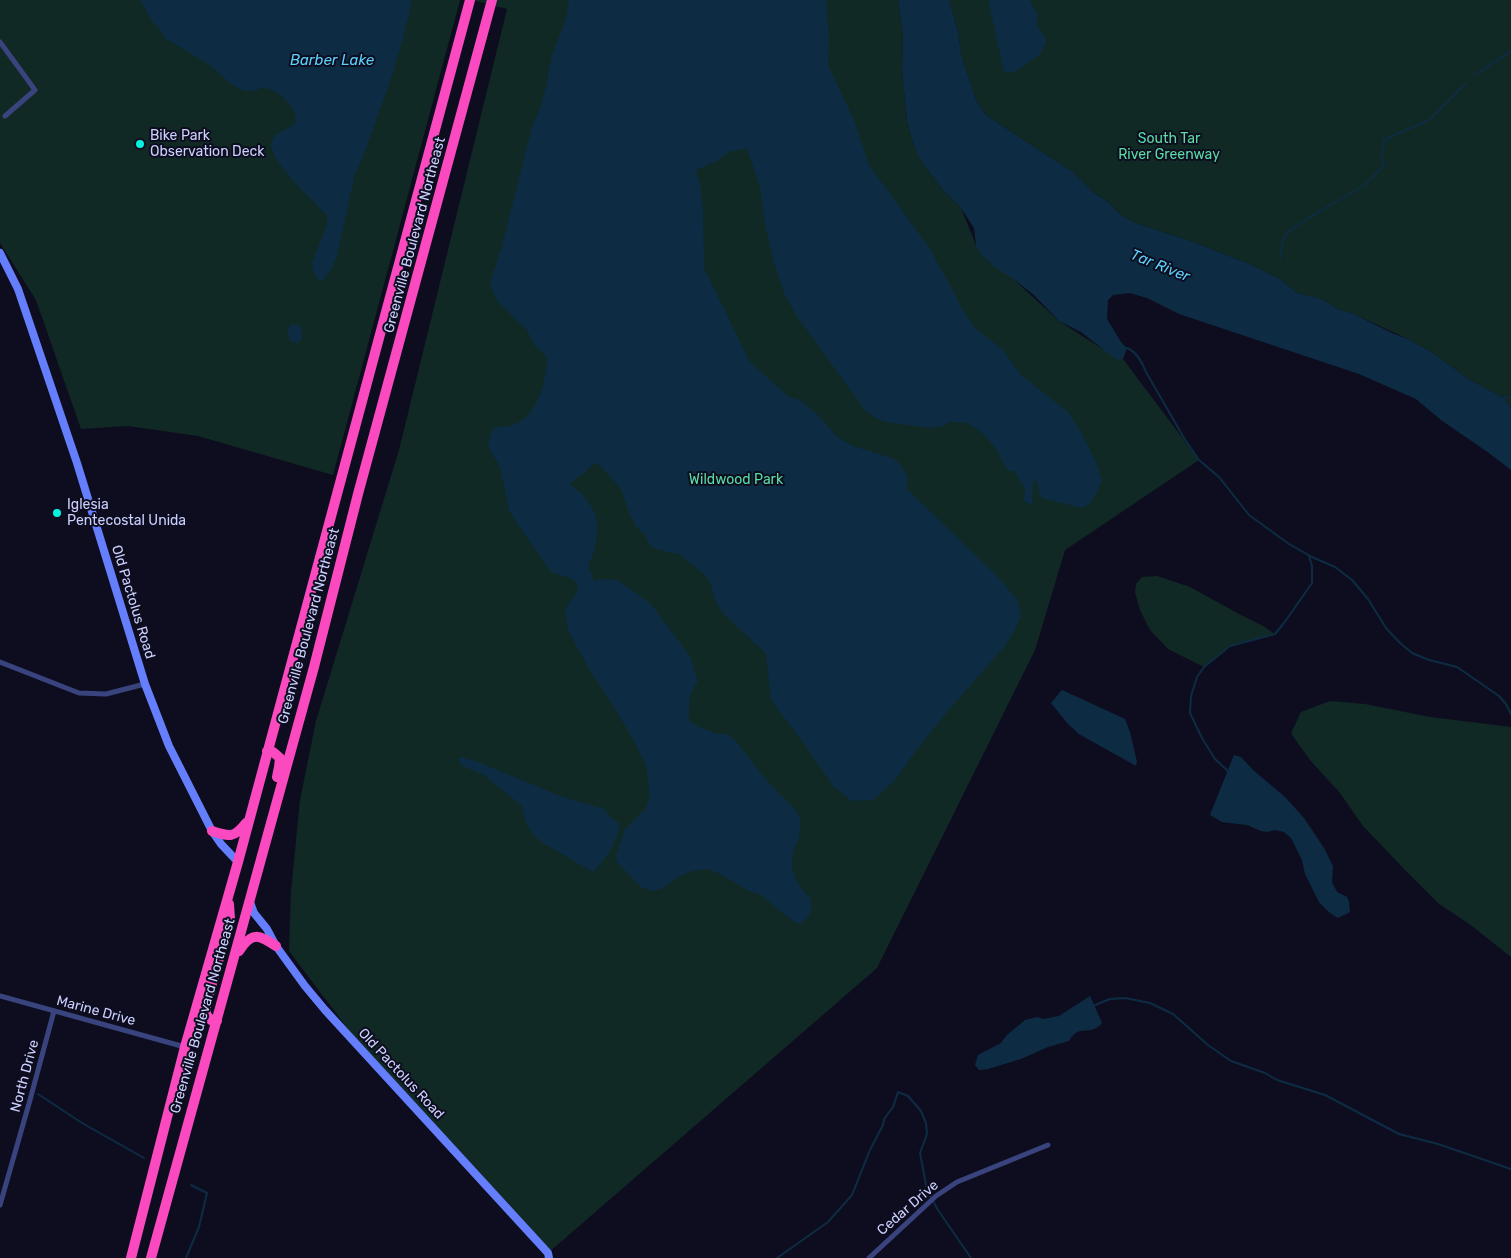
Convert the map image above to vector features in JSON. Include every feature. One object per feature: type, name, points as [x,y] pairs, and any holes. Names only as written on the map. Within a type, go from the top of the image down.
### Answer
[{"type":"highway","name":"Greenville Boulevard Northeast","points":[[131,1258],[185,1048],[238,862],[470,0]]},
{"type":"highway","name":"Greenville Boulevard Northeast","points":[[151,1258],[235,958],[314,667],[358,494],[492,2]]},
{"type":"highway","points":[[257,873],[257,848],[280,758],[273,752],[267,751]]},
{"type":"highway","points":[[212,831],[230,836],[236,834],[248,821]]},
{"type":"highway","points":[[217,1021],[211,1020],[206,1015],[206,1005],[230,919],[228,896]]},
{"type":"highway","points":[[235,958],[247,941],[252,938],[263,937],[276,946]]},
{"type":"street","points":[[0,42],[35,90],[4,116]]},
{"type":"street","name":"Old Pactolus Road","points":[[0,253],[18,289],[77,463],[145,684],[169,746],[212,831],[238,862]]},
{"type":"street","points":[[0,662],[79,693],[106,694],[145,684]]},
{"type":"street","name":"Old Pactolus Road","points":[[250,902],[254,913],[267,929],[276,946],[325,1010],[549,1255]]},
{"type":"street","name":"Marine Drive","points":[[0,996],[185,1048]]},
{"type":"street","name":"North Drive","points":[[0,1205],[54,1011]]},
{"type":"street","name":"Cedar Drive","points":[[868,1258],[936,1196],[957,1182],[1048,1145]]},
{"type":"green space","points":[[0,0],[460,0],[333,475],[198,436],[128,426],[81,429],[36,300],[0,243]]},
{"type":"green space","name":"Wildwood Park","points":[[473,0],[898,0],[903,35],[902,70],[907,122],[914,145],[926,167],[943,190],[961,208],[976,245],[1059,321],[1101,348],[1123,359],[1199,460],[1065,550],[1035,650],[877,968],[548,1253],[379,1070],[289,951],[291,892],[300,800],[316,721],[399,450],[507,9]]},
{"type":"green space","name":"South Tar River Greenway","points":[[949,0],[1511,0],[1511,408],[1504,398],[1470,380],[1431,352],[1408,339],[1352,313],[1337,309],[1322,299],[1297,293],[1280,279],[1252,265],[1191,241],[1138,224],[1121,215],[1108,202],[1093,192],[1074,173],[987,116],[976,100],[961,54],[958,32]]},
{"type":"green space","points":[[1157,576],[1190,587],[1275,634],[1230,646],[1204,667],[1168,649],[1150,630],[1140,610],[1135,592],[1136,584],[1142,577]]},
{"type":"green space","points":[[1330,701],[1365,704],[1430,717],[1511,727],[1511,957],[1472,926],[1438,903],[1405,870],[1363,826],[1340,793],[1310,760],[1292,735],[1301,712]]},
{"type":"water","name":"Barber Lake","points":[[140,0],[411,0],[410,12],[391,79],[362,160],[355,173],[337,256],[332,268],[322,281],[318,279],[314,272],[312,263],[327,225],[327,216],[285,171],[273,152],[271,144],[274,136],[293,125],[296,120],[292,108],[280,94],[270,89],[260,88],[255,91],[244,91],[231,84],[211,66],[165,38],[152,21]]},
{"type":"water","points":[[569,0],[826,0],[829,38],[828,65],[854,120],[869,165],[930,249],[962,309],[975,328],[1002,349],[1021,375],[1068,412],[1096,462],[1102,480],[1092,501],[1083,508],[1045,499],[1040,496],[1034,479],[1032,505],[1024,501],[1025,488],[1015,471],[1009,471],[1005,467],[998,452],[979,430],[964,422],[950,422],[943,426],[928,428],[887,422],[877,419],[865,410],[798,318],[785,296],[774,263],[765,224],[760,187],[747,148],[729,152],[717,161],[698,169],[696,173],[700,182],[703,211],[704,268],[750,362],[789,397],[800,400],[818,415],[837,437],[853,446],[892,458],[900,464],[908,477],[907,489],[999,578],[1017,600],[1021,616],[1004,647],[947,712],[896,779],[873,800],[852,801],[834,787],[771,700],[766,654],[723,613],[714,598],[711,584],[706,576],[679,554],[650,546],[645,535],[635,525],[621,489],[601,466],[593,463],[570,484],[586,499],[595,513],[596,542],[588,565],[594,581],[603,579],[617,580],[650,603],[690,656],[698,682],[692,690],[689,720],[697,726],[717,734],[727,734],[735,740],[767,781],[798,813],[801,822],[799,837],[793,853],[792,867],[795,878],[810,898],[812,910],[800,924],[794,922],[761,895],[747,890],[709,869],[693,871],[678,877],[664,888],[653,891],[641,887],[617,862],[616,855],[625,829],[645,810],[650,795],[646,765],[633,739],[588,667],[568,630],[565,609],[577,592],[578,585],[573,579],[551,572],[514,519],[509,510],[500,467],[488,446],[494,427],[510,426],[520,422],[534,408],[545,378],[547,357],[534,345],[527,330],[499,303],[490,283],[502,246],[532,127],[540,109],[552,55],[566,19]]},
{"type":"water","name":"Tar River","points":[[898,0],[949,0],[958,32],[961,54],[976,100],[987,116],[1074,173],[1093,192],[1108,202],[1121,215],[1138,224],[1191,241],[1252,265],[1280,279],[1297,293],[1322,299],[1337,309],[1352,313],[1408,339],[1431,352],[1470,380],[1504,398],[1511,408],[1511,470],[1441,420],[1416,399],[1359,374],[1179,314],[1147,298],[1130,293],[1113,295],[1108,300],[1107,319],[1121,342],[1127,348],[1123,359],[1117,360],[1081,332],[1059,321],[1034,295],[996,268],[982,255],[976,245],[974,228],[961,208],[943,190],[919,158],[907,122],[902,70],[903,35]]},
{"type":"water","points":[[988,0],[1030,0],[1037,14],[1037,26],[1043,33],[1046,42],[1040,54],[1017,71],[1007,73],[1004,71]]},
{"type":"water","points":[[292,324],[298,325],[302,329],[302,339],[298,343],[292,342],[289,339],[288,328]]},
{"type":"water","points":[[1062,690],[1125,719],[1130,732],[1137,762],[1136,766],[1079,734],[1068,724],[1051,703]]},
{"type":"water","points":[[1234,755],[1241,757],[1253,770],[1285,797],[1304,818],[1324,848],[1333,866],[1332,882],[1337,892],[1347,897],[1350,912],[1338,918],[1319,902],[1305,874],[1302,860],[1291,838],[1284,832],[1275,830],[1261,831],[1247,825],[1222,822],[1210,815]]},
{"type":"water","points":[[461,757],[481,763],[560,796],[604,809],[611,818],[619,823],[617,837],[602,862],[593,872],[541,842],[532,833],[526,822],[522,806],[484,775],[462,766],[458,760]]},
{"type":"water","points":[[1090,996],[1102,1023],[1097,1027],[1077,1032],[1069,1041],[1048,1047],[1021,1059],[988,1069],[979,1070],[975,1065],[978,1055],[1001,1043],[1007,1035],[1025,1020],[1037,1017],[1043,1019],[1059,1016]]},
{"type":"waterway","points":[[1475,75],[1511,51]]},
{"type":"waterway","points":[[1280,259],[1283,239],[1288,232],[1363,186],[1384,166],[1382,155],[1384,140],[1429,120],[1466,83]]},
{"type":"waterway","points":[[1127,348],[1139,358],[1184,438],[1199,460],[1219,477],[1249,515],[1289,544],[1335,567],[1352,580],[1368,599],[1386,628],[1412,653],[1429,660],[1457,667],[1499,696],[1511,714]]},
{"type":"waterway","points":[[1504,399],[1511,396]]},
{"type":"waterway","points":[[1228,771],[1215,759],[1190,713],[1191,696],[1197,677],[1204,667],[1230,646],[1275,634],[1312,583],[1312,566],[1309,556]]},
{"type":"waterway","points":[[1093,1006],[1110,999],[1125,998],[1150,1003],[1173,1014],[1208,1045],[1231,1061],[1265,1073],[1277,1080],[1325,1095],[1399,1134],[1438,1144],[1511,1169]]},
{"type":"waterway","points":[[777,1258],[828,1222],[852,1195],[870,1150],[883,1125],[884,1119],[893,1107],[898,1092],[908,1096],[921,1111],[926,1123],[927,1134],[920,1153],[927,1190],[938,1210],[971,1258]]},
{"type":"waterway","points":[[38,1094],[82,1123],[144,1158]]},
{"type":"waterway","points":[[186,1258],[199,1227],[207,1193],[191,1185]]},
{"type":"place","name":"Bike Park Observation Deck","points":[[140,144]]},
{"type":"place","name":"Iglesia Pentecostal Unida","points":[[57,513]]}]
